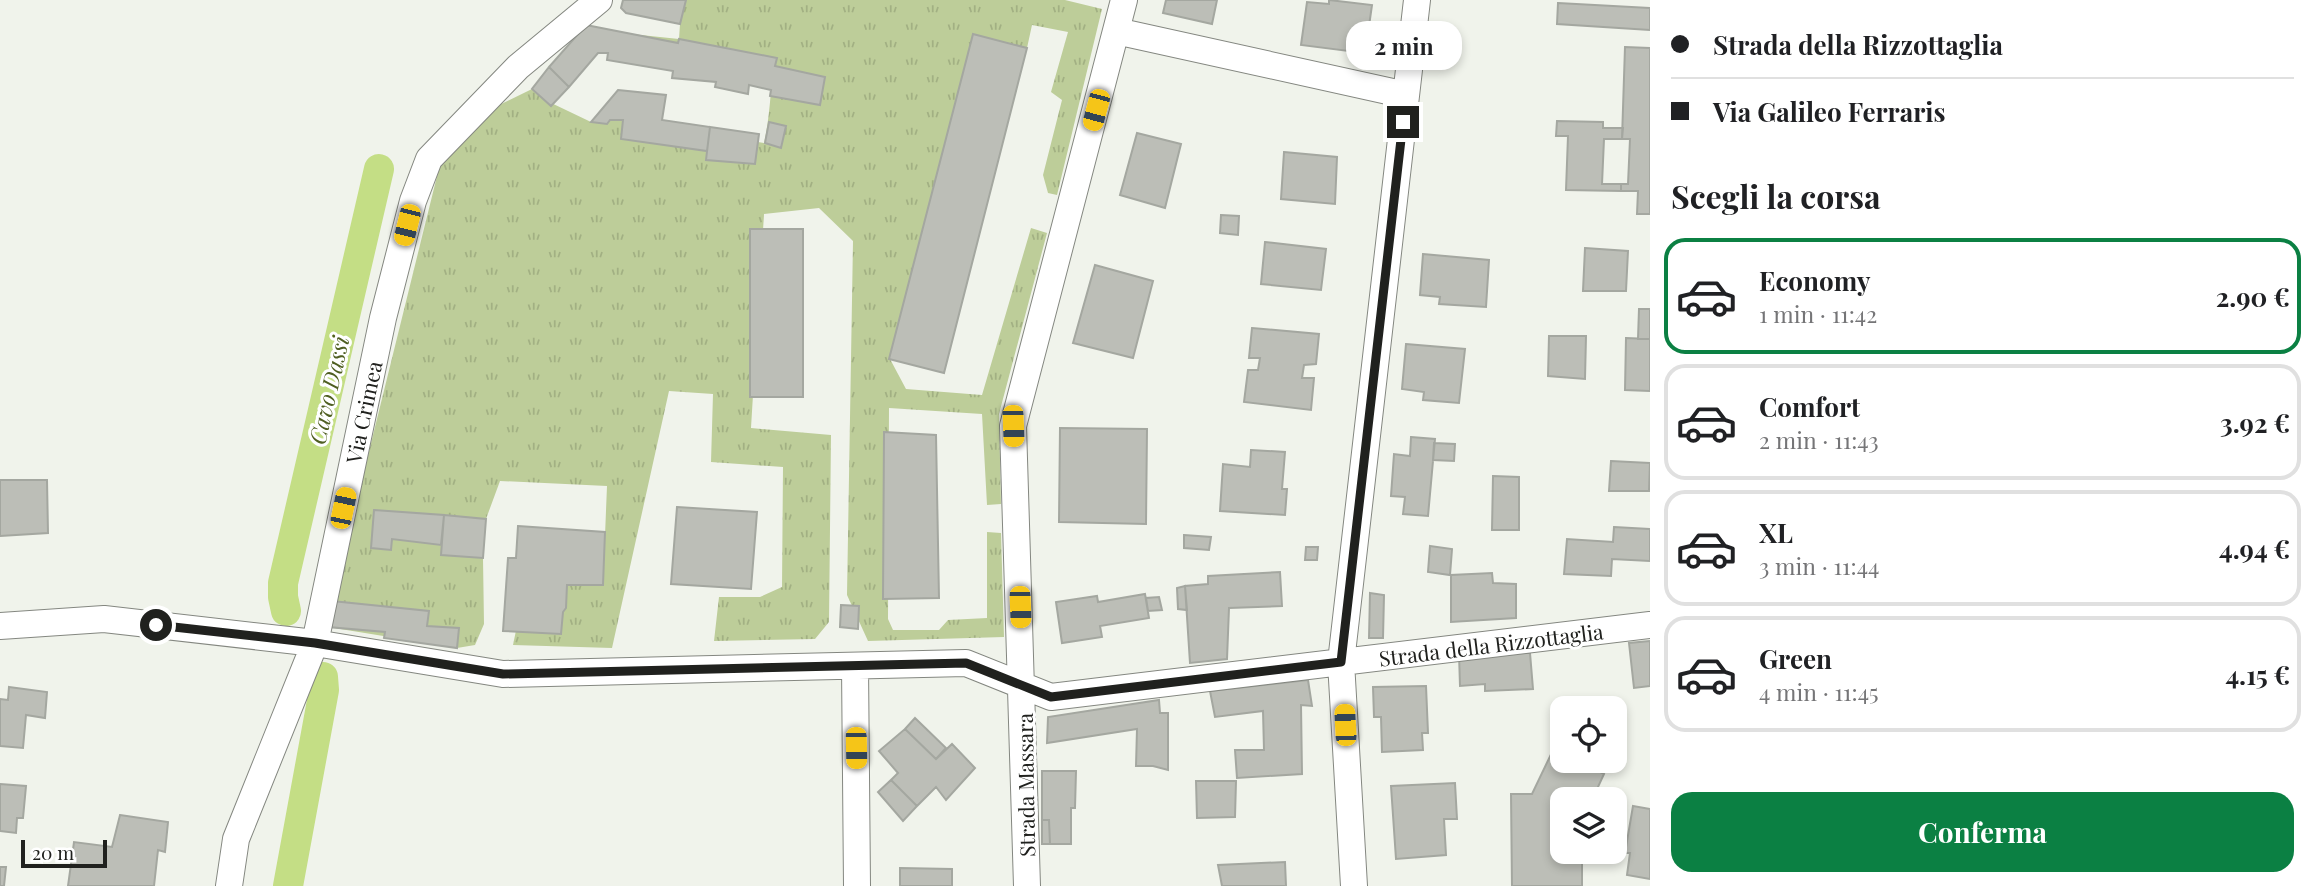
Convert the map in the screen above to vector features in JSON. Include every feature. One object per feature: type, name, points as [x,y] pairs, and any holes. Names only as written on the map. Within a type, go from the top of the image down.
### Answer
[{"type":"street","name":"Via Crimea","points":[[229,886],[236,839],[315,643],[383,318],[413,201],[429,159],[518,67],[599,0]]},
{"type":"street","name":"Strada Massara","points":[[1027,886],[1013,426],[1124,0]]},
{"type":"street","points":[[1354,886],[1341,662],[1417,0]]},
{"type":"street","points":[[1116,31],[1406,95]]},
{"type":"street","name":"Strada della Rizzottaglia","points":[[0,626],[104,619],[315,643],[503,674],[966,663],[1051,697],[1650,625]]},
{"type":"street","points":[[855,666],[857,886]]},
{"type":"green space","points":[[686,0],[1065,0],[1102,9],[1057,195],[1048,193],[1043,175],[1062,100],[1051,92],[1068,32],[1032,25],[1027,48],[973,35],[890,359],[906,389],[982,395],[1031,228],[1047,233],[999,414],[1001,504],[987,505],[982,414],[889,408],[888,619],[893,630],[939,630],[948,620],[987,618],[987,532],[1001,533],[1004,637],[868,641],[847,595],[853,241],[819,208],[764,214],[751,428],[831,435],[829,622],[815,639],[714,641],[719,597],[760,597],[782,587],[783,467],[711,462],[713,394],[669,391],[612,648],[513,645],[519,616],[567,585],[603,585],[607,486],[500,481],[486,519],[483,558],[484,624],[475,645],[457,648],[328,627],[332,601],[439,168],[495,107],[532,89],[545,100],[591,122],[623,120],[764,143],[774,66],[612,32],[679,39]]},
{"type":"building","points":[[623,0],[686,0],[680,24],[626,13],[621,8]]},
{"type":"building","points":[[1166,0],[1217,0],[1212,24],[1163,13]]},
{"type":"building","points":[[1329,0],[1372,5],[1368,33],[1359,31],[1356,52],[1301,45],[1307,2],[1329,4]]},
{"type":"building","points":[[1558,3],[1650,8],[1650,30],[1557,24]]},
{"type":"building","points":[[586,25],[777,58],[775,66],[825,77],[820,105],[770,96],[771,90],[749,85],[748,94],[715,87],[716,82],[672,78],[673,71],[607,60],[608,53],[598,53],[569,87],[549,67]]},
{"type":"building","points":[[1359,31],[1368,33],[1365,54],[1356,52]]},
{"type":"building","points":[[973,34],[1027,48],[944,373],[889,359]]},
{"type":"building","points":[[1625,47],[1650,48],[1650,214],[1637,214],[1638,191],[1621,191],[1621,184],[1628,184],[1630,139],[1622,139]]},
{"type":"building","points":[[549,67],[569,87],[551,106],[532,89]]},
{"type":"building","points":[[618,90],[666,95],[662,120],[710,127],[707,151],[621,139],[623,120],[610,120],[607,124],[591,122]]},
{"type":"building","points":[[1557,121],[1603,122],[1603,128],[1623,128],[1622,139],[1604,139],[1602,184],[1621,184],[1621,191],[1566,190],[1568,136],[1556,136]]},
{"type":"building","points":[[769,122],[786,126],[781,148],[765,143]]},
{"type":"building","points":[[710,127],[759,134],[755,164],[706,160]]},
{"type":"building","points":[[1137,133],[1181,144],[1165,208],[1120,195]]},
{"type":"building","points":[[1284,152],[1337,157],[1335,204],[1281,199]]},
{"type":"building","points":[[1221,215],[1239,216],[1238,235],[1220,233]]},
{"type":"building","points":[[750,229],[803,229],[803,397],[750,397]]},
{"type":"building","points":[[1265,242],[1326,249],[1321,290],[1261,284]]},
{"type":"building","points":[[1585,248],[1628,251],[1626,291],[1583,291]]},
{"type":"building","points":[[1423,254],[1489,260],[1486,307],[1439,304],[1440,297],[1420,295]]},
{"type":"building","points":[[1095,265],[1153,281],[1133,358],[1073,343]]},
{"type":"building","points":[[1639,309],[1650,309],[1650,339],[1638,339]]},
{"type":"building","points":[[1252,328],[1319,334],[1316,364],[1304,365],[1302,378],[1314,378],[1311,410],[1244,402],[1248,370],[1258,370],[1260,358],[1249,358]]},
{"type":"building","points":[[1549,336],[1586,336],[1585,379],[1548,376]]},
{"type":"building","points":[[1626,338],[1650,339],[1650,391],[1625,390]]},
{"type":"building","points":[[1406,344],[1465,349],[1459,403],[1423,400],[1424,392],[1402,389]]},
{"type":"building","points":[[1060,428],[1147,429],[1146,524],[1059,522]]},
{"type":"building","points":[[884,432],[936,435],[939,598],[883,599]]},
{"type":"building","points":[[1411,437],[1435,439],[1428,516],[1403,514],[1405,497],[1391,496],[1394,454],[1410,456]]},
{"type":"building","points":[[1434,443],[1455,444],[1454,461],[1433,460]]},
{"type":"building","points":[[1251,450],[1285,452],[1282,489],[1287,489],[1285,515],[1220,511],[1223,464],[1250,467]]},
{"type":"building","points":[[1611,461],[1650,463],[1649,491],[1609,491]]},
{"type":"building","points":[[1493,476],[1519,477],[1519,530],[1492,530]]},
{"type":"building","points":[[0,480],[47,480],[48,533],[0,536]]},
{"type":"building","points":[[677,507],[757,512],[751,589],[671,584]]},
{"type":"building","points":[[374,510],[444,515],[441,545],[392,539],[391,550],[371,548]]},
{"type":"building","points":[[444,515],[486,519],[483,558],[441,555]]},
{"type":"building","points":[[518,526],[605,532],[603,585],[567,585],[561,634],[503,631],[508,558],[516,558]]},
{"type":"building","points":[[1614,527],[1650,529],[1650,561],[1612,559],[1611,576],[1564,574],[1567,539],[1613,542]]},
{"type":"building","points":[[1184,535],[1211,537],[1209,550],[1184,548]]},
{"type":"building","points":[[1430,546],[1452,549],[1450,575],[1428,572]]},
{"type":"building","points":[[1306,547],[1318,547],[1317,560],[1305,560]]},
{"type":"building","points":[[1280,572],[1282,606],[1229,608],[1227,659],[1190,663],[1185,586],[1208,584],[1208,576]]},
{"type":"building","points":[[1492,573],[1493,583],[1516,584],[1516,618],[1451,622],[1451,575]]},
{"type":"building","points":[[1185,586],[1187,610],[1178,609],[1177,588]]},
{"type":"building","points":[[1370,593],[1384,595],[1383,638],[1369,638]]},
{"type":"building","points":[[1145,594],[1149,618],[1100,626],[1102,637],[1062,643],[1056,602],[1097,596],[1098,602]]},
{"type":"building","points":[[1159,597],[1162,610],[1148,611],[1146,598]]},
{"type":"building","points":[[332,601],[429,611],[427,626],[459,628],[457,648],[384,638],[385,632],[328,627]]},
{"type":"building","points":[[841,605],[859,606],[858,629],[840,627]]},
{"type":"building","points":[[1650,641],[1650,686],[1634,688],[1629,643]]},
{"type":"building","points":[[1530,653],[1533,689],[1485,691],[1485,684],[1460,686],[1459,654]]},
{"type":"building","points":[[1308,680],[1312,706],[1301,705],[1302,774],[1237,778],[1235,750],[1264,750],[1263,711],[1215,717],[1210,691]]},
{"type":"building","points":[[1426,686],[1428,733],[1422,733],[1423,750],[1382,752],[1381,717],[1374,717],[1373,687]]},
{"type":"building","points":[[9,687],[47,692],[45,718],[26,715],[23,748],[0,746],[0,699],[8,700]]},
{"type":"building","points":[[1159,700],[1160,713],[1168,713],[1168,770],[1153,766],[1136,766],[1137,729],[1047,743],[1048,717]]},
{"type":"building","points":[[915,718],[946,748],[936,759],[905,729]]},
{"type":"building","points":[[905,729],[936,759],[952,744],[975,768],[946,800],[936,787],[917,806],[891,780],[898,773],[879,751]]},
{"type":"building","points":[[1550,756],[1550,773],[1604,774],[1598,787],[1550,787],[1550,864],[1582,864],[1582,886],[1512,886],[1511,794],[1532,794]]},
{"type":"building","points":[[1042,771],[1076,771],[1075,808],[1071,808],[1071,844],[1050,844],[1049,820],[1042,820]]},
{"type":"building","points":[[891,780],[917,806],[903,821],[878,792]]},
{"type":"building","points":[[1196,781],[1236,781],[1235,817],[1197,818]]},
{"type":"building","points":[[1455,783],[1457,819],[1444,819],[1446,855],[1396,859],[1391,786]]},
{"type":"building","points":[[0,784],[26,786],[23,818],[17,818],[16,833],[0,831]]},
{"type":"building","points":[[1633,806],[1650,809],[1650,879],[1627,875],[1630,853],[1627,853]]},
{"type":"building","points":[[120,815],[168,822],[165,852],[158,850],[154,886],[68,886],[74,842],[112,847]]},
{"type":"building","points":[[1042,820],[1049,820],[1050,844],[1042,844]]},
{"type":"building","points":[[1285,862],[1286,886],[1222,886],[1218,865]]},
{"type":"building","points":[[0,867],[6,867],[4,886],[0,886]]},
{"type":"building","points":[[900,868],[952,869],[952,886],[900,886]]},
{"type":"waterway","name":"Cavo Dassi","points":[[286,611],[283,583],[379,169]]},
{"type":"waterway","name":"Cavo Dassi","points":[[288,886],[324,690],[323,677]]},
{"type":"route","points":[[156,625],[315,643],[503,674],[966,663],[1051,697],[1341,662],[1403,122]]}]
